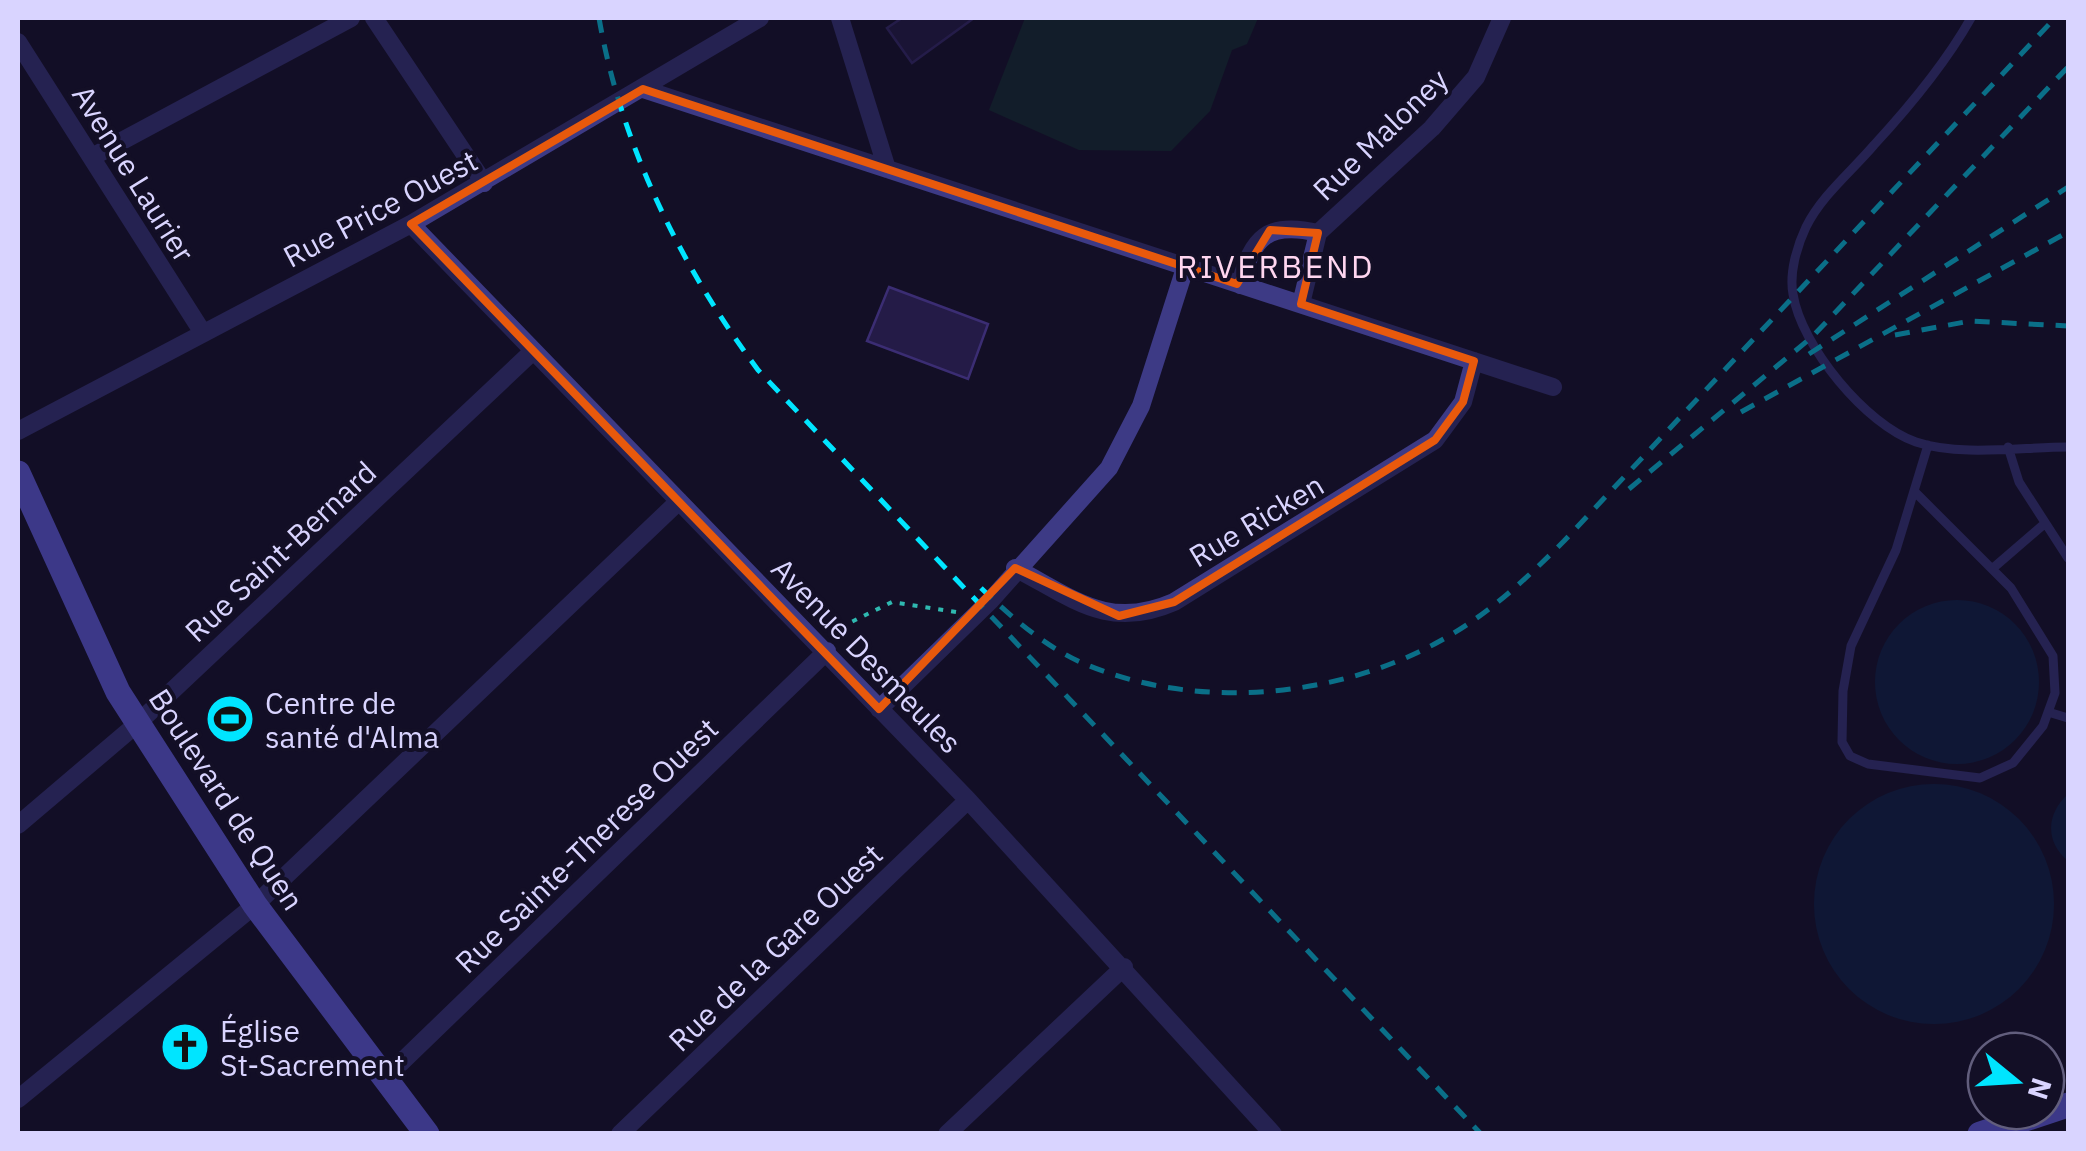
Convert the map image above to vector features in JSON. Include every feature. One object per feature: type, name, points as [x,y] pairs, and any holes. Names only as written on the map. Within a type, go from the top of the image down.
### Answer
[{"type":"street","points":[[92,157],[351,18]]},
{"type":"street","points":[[374,18],[484,183]]},
{"type":"street","name":"Rue Price Ouest","points":[[18,431],[411,224],[760,18]]},
{"type":"street","points":[[840,18],[887,169]]},
{"type":"street","name":"Rue Maloney","points":[[1300,304],[1318,233],[1432,128],[1476,77],[1502,18]]},
{"type":"street","name":"Avenue Laurier","points":[[18,42],[203,333]]},
{"type":"street","points":[[643,90],[1553,387]]},
{"type":"street","name":"Avenue Desmeules","points":[[411,224],[531,353],[821,645],[968,800],[1124,967],[1269,1132]]},
{"type":"street","name":"Rue Maloney","points":[[1240,285],[1252,250],[1270,230],[1293,227],[1318,233]]},
{"type":"street","points":[[879,709],[976,615],[1108,468],[1141,406],[1185,268]]},
{"type":"street","name":"Rue Saint-Bernard","points":[[19,821],[138,723],[531,353]]},
{"type":"street","name":"Rue Ricken","points":[[1015,568],[1094,610],[1119,616],[1148,614],[1174,602],[1435,440],[1463,402],[1474,361]]},
{"type":"street","name":"Boulevard de Quen","points":[[18,473],[118,692],[256,905],[427,1134]]},
{"type":"street","points":[[18,1099],[256,905],[680,502]]},
{"type":"street","name":"Rue Sainte-Therese Ouest","points":[[384,1080],[821,645]]},
{"type":"street","name":"Rue de la Gare Ouest","points":[[620,1134],[968,800]]},
{"type":"street","points":[[947,1134],[1124,967]]},
{"type":"street","points":[[1980,1134],[2068,1105]]},
{"type":"lane","points":[[1971,18],[1914,99],[1828,192],[1806,228],[1792,274],[1793,298],[1812,338],[1854,400],[1879,422],[1928,444],[2068,446]]},
{"type":"lane","points":[[1916,493],[2011,588],[2053,656],[2055,693],[2048,712],[2014,763],[1980,778],[1868,764],[1850,756],[1842,742],[1851,646],[1896,550],[1928,444]]},
{"type":"lane","points":[[2008,447],[2019,482],[2043,525],[2068,558]]},
{"type":"lane","points":[[1992,568],[2043,525]]},
{"type":"lane","points":[[2048,712],[2068,718]]},
{"type":"path","points":[[821,645],[892,602],[976,615]]},
{"type":"highlighted area","points":[[643,89],[1237,284],[1270,230],[1318,233],[1301,304],[1474,361],[1463,402],[1435,440],[1174,602],[1119,616],[1015,568],[879,709],[411,224]]},
{"type":"green space","points":[[1025,18],[1258,18],[1247,44],[1232,50],[1210,111],[1171,151],[1079,150],[989,110]]},
{"type":"water","points":[[1957,600],[1989,606],[2015,624],[2033,650],[2039,682],[2033,714],[2015,740],[1989,758],[1957,764],[1925,758],[1899,740],[1881,714],[1875,682],[1881,650],[1899,624],[1925,606]]},
{"type":"water","points":[[1934,784],[1980,794],[2019,819],[2044,858],[2054,904],[2044,950],[2019,989],[1980,1014],[1934,1024],[1888,1014],[1849,989],[1824,950],[1814,904],[1824,858],[1849,819],[1888,794]]},
{"type":"water","points":[[2068,794],[2068,861],[2055,845],[2051,828],[2055,810]]},
{"type":"building","points":[[902,18],[974,18],[912,63],[887,28]]},
{"type":"building","points":[[889,287],[988,324],[968,379],[867,341]]},
{"type":"railway","points":[[599,18],[622,112],[658,203],[704,289],[758,370],[1481,1134]]},
{"type":"railway","points":[[981,588],[1027,629],[1078,661],[1121,677],[1166,687],[1261,692],[1308,686],[1399,661],[1440,641],[1490,608],[1564,541],[2055,18]]},
{"type":"railway","points":[[1629,489],[1812,337],[2068,67]]},
{"type":"railway","points":[[1809,354],[2068,187]]},
{"type":"railway","points":[[1741,412],[2068,232]]},
{"type":"railway","points":[[1895,335],[1970,321],[2068,326]]},
{"type":"place","name":"Centre de santé d'Alma","points":[[230,719]]},
{"type":"place","name":"Église St-Sacrement","points":[[185,1047]]},
{"type":"district","name":"RIVERBEND","points":[[1276,266]]}]
